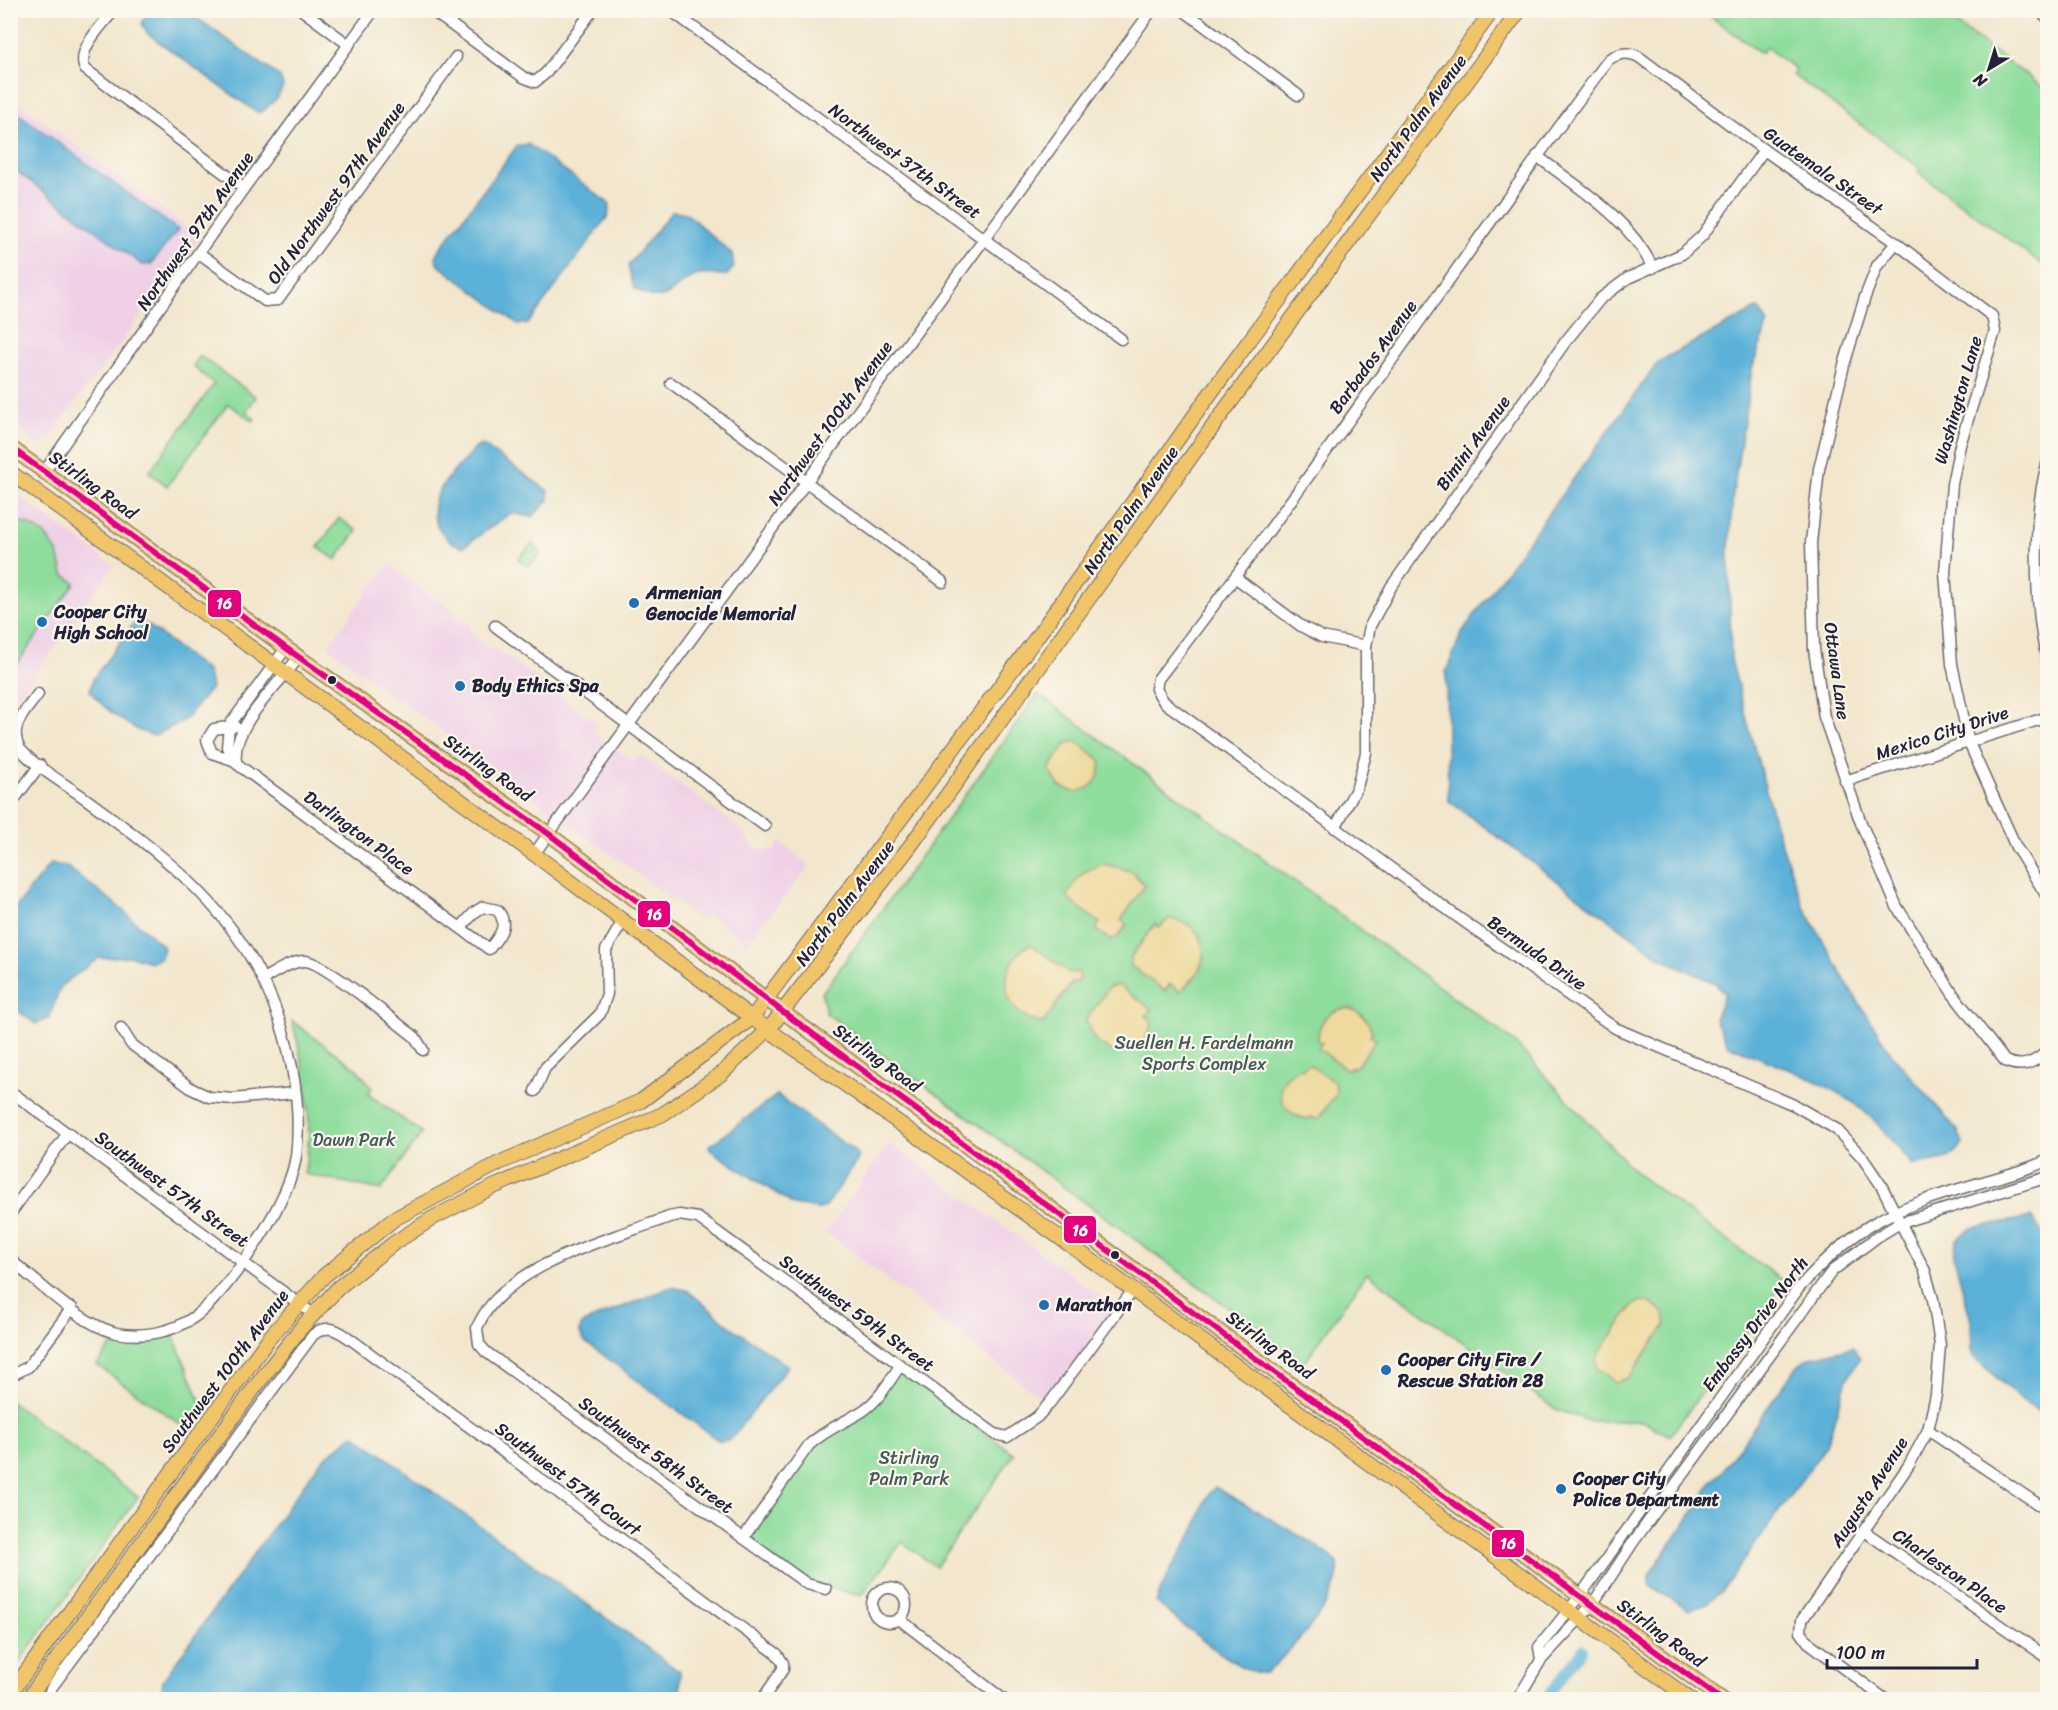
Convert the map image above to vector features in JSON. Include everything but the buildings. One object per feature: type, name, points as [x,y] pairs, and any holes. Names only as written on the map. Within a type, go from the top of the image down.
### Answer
[{"type":"main road","name":"North Palm Avenue","points":[[752,1018],[1036,638],[1493,10]]},
{"type":"main road","name":"North Palm Avenue","points":[[769,1029],[987,742],[1163,495],[1520,10]]},
{"type":"main road","name":"Stirling Road","points":[[10,447],[286,648],[549,834],[783,1012],[1723,1700]]},
{"type":"main road","name":"Stirling Road","points":[[10,472],[534,854],[752,1018],[1133,1290],[1691,1700]]},
{"type":"main road","points":[[1147,483],[1163,495]]},
{"type":"main road","points":[[132,560],[144,544]]},
{"type":"main road","name":"Southwest 100th Avenue","points":[[10,1694],[270,1337],[298,1302],[351,1251],[402,1214],[499,1163],[641,1101],[752,1018]]},
{"type":"main road","name":"Southwest 100th Avenue","points":[[27,1700],[255,1387],[313,1314],[364,1266],[434,1218],[491,1188],[663,1114],[721,1074],[769,1029]]},
{"type":"street","points":[[114,10],[84,51],[82,63],[90,74],[244,188]]},
{"type":"street","points":[[302,10],[350,45]]},
{"type":"street","name":"Northwest 97th Avenue","points":[[44,471],[244,188],[375,10]]},
{"type":"street","points":[[430,10],[523,77],[535,82],[546,73],[593,10]]},
{"type":"street","name":"Northwest 37th Street","points":[[670,10],[1121,339]]},
{"type":"street","name":"Northwest 100th Avenue","points":[[534,854],[1152,10]]},
{"type":"street","points":[[1183,10],[1298,96]]},
{"type":"street","points":[[2038,10],[2048,18]]},
{"type":"street","name":"Guatemala Street","points":[[1626,53],[1639,57],[1764,150],[1896,243],[1988,311],[1995,322]]},
{"type":"street","name":"Barbados Avenue","points":[[1156,689],[1158,679],[1236,578],[1537,156],[1609,59],[1626,53]]},
{"type":"street","name":"Old Northwest 97th Avenue","points":[[199,254],[265,301],[278,300],[456,57]]},
{"type":"street","name":"Bimini Avenue","points":[[1335,828],[1357,787],[1366,753],[1366,646],[1370,626],[1391,587],[1566,341],[1599,299],[1628,278],[1682,254],[1702,237],[1764,150]]},
{"type":"street","points":[[1537,156],[1626,225],[1642,245],[1653,268]]},
{"type":"street","name":"Ottawa Lane","points":[[1896,243],[1877,266],[1865,297],[1844,365],[1819,469],[1811,543],[1814,649],[1824,717],[1845,781],[1897,907],[1953,994],[2000,1056],[2014,1065],[2031,1063],[2048,1050]]},
{"type":"street","name":"Washington Lane","points":[[1995,322],[1995,331],[1960,446],[1952,484],[1946,572],[1952,664],[1969,743],[2016,848],[2048,898]]},
{"type":"street","points":[[671,382],[943,582]]},
{"type":"street","points":[[2048,461],[2039,524],[2038,588],[2048,664]]},
{"type":"street","points":[[1236,578],[1301,626],[1322,637],[1366,646]]},
{"type":"street","points":[[495,626],[765,826]]},
{"type":"street","points":[[235,762],[227,747],[229,726],[286,648]]},
{"type":"street","points":[[235,762],[236,744],[244,726],[299,657]]},
{"type":"street","name":"Bermuda Drive","points":[[1156,689],[1164,702],[1335,828],[1615,1028],[1794,1105],[1836,1129],[1862,1156],[1881,1185],[1900,1223]]},
{"type":"street","points":[[10,1260],[72,1308],[106,1330],[142,1335],[163,1332],[196,1316],[242,1261],[277,1211],[292,1176],[296,1155],[294,1093],[285,1041],[262,979],[229,924],[178,868],[20,749],[15,732],[18,721],[38,694]]},
{"type":"street","points":[[245,703],[263,703]]},
{"type":"street","name":"Mexico City Drive","points":[[1845,781],[2048,717]]},
{"type":"street","points":[[229,726],[244,726]]},
{"type":"street","name":"Darlington Place","points":[[229,726],[214,729],[207,740],[208,747],[219,757],[235,762],[461,927]]},
{"type":"street","points":[[10,805],[40,765]]},
{"type":"street","points":[[535,1091],[545,1068],[600,1014],[607,994],[606,950],[623,921]]},
{"type":"street","points":[[262,979],[281,969],[305,961],[324,968],[415,1037],[423,1050]]},
{"type":"street","points":[[121,1028],[131,1044],[192,1089],[209,1097],[233,1099],[294,1093]]},
{"type":"street","name":"Southwest 57th Street","points":[[10,1091],[313,1314]]},
{"type":"street","points":[[10,1214],[68,1133]]},
{"type":"street","name":"Embassy Drive North","points":[[1574,1613],[1580,1596],[1798,1289],[1841,1244],[1894,1211],[2048,1160]]},
{"type":"street","name":"Embassy Drive North","points":[[1574,1613],[1592,1605],[1634,1541],[1832,1271],[1900,1223],[2048,1177]]},
{"type":"street","name":"Southwest 59th Street","points":[[688,1216],[709,1225],[995,1434],[1007,1437],[1037,1417],[1049,1404],[1133,1290]]},
{"type":"street","name":"Southwest 58th Street","points":[[688,1216],[669,1217],[526,1274],[493,1303],[480,1319],[477,1336],[486,1352],[742,1538],[807,1584],[826,1589]]},
{"type":"street","name":"Augusta Avenue","points":[[1886,1700],[1808,1642],[1800,1632],[1802,1620],[1909,1465],[1928,1430],[1936,1395],[1940,1345],[1925,1271],[1900,1223]]},
{"type":"street","points":[[10,1376],[28,1367],[72,1308]]},
{"type":"street","name":"Southwest 57th Court","points":[[46,1700],[52,1687],[313,1335],[321,1328],[329,1328],[337,1329],[392,1369],[777,1654],[783,1663],[779,1676],[762,1700]]},
{"type":"street","points":[[742,1538],[809,1445],[823,1432],[865,1409],[878,1399],[900,1366]]},
{"type":"street","points":[[1928,1430],[2048,1511]]},
{"type":"street","name":"Charleston Place","points":[[1864,1531],[2048,1658]]},
{"type":"street","points":[[1517,1700],[1541,1660],[1539,1647],[1574,1613]]},
{"type":"street","points":[[899,1619],[999,1698]]},
{"type":"shaded area","points":[[10,96],[200,237],[42,447],[33,442],[11,420]]},
{"type":"shaded area","name":"Cooper City High School","points":[[11,491],[114,566],[11,707]]},
{"type":"shaded area","points":[[388,564],[468,623],[472,634],[484,646],[498,651],[516,663],[598,724],[593,732],[633,761],[642,756],[742,831],[754,848],[774,851],[781,842],[810,866],[746,944],[709,914],[701,920],[327,647]]},
{"type":"shaded area","points":[[889,1143],[1119,1310],[1049,1404],[826,1232]]},
{"type":"green space","points":[[1703,11],[1938,11],[2047,90],[2047,268],[1918,172],[1920,168],[1793,75],[1796,70],[1766,47],[1761,53]]},
{"type":"green space","points":[[200,356],[256,397],[246,411],[255,419],[253,421],[228,404],[167,486],[149,472],[214,384],[193,366]]},
{"type":"green space","points":[[339,518],[357,531],[336,560],[318,547]]},
{"type":"green space","points":[[11,519],[32,526],[46,536],[58,553],[63,574],[75,583],[11,672]]},
{"type":"green space","points":[[532,544],[541,553],[528,567],[518,559]]},
{"type":"green space","name":"Suellen H. Fardelmann Sports Complex","points":[[1038,694],[1512,1040],[1636,1173],[1784,1282],[1670,1436],[1642,1421],[1590,1421],[1557,1410],[1367,1273],[1304,1363],[826,1013],[822,993]]},
{"type":"green space","name":"Dawn Park","points":[[292,1021],[357,1069],[372,1088],[368,1094],[422,1133],[381,1190],[304,1174],[309,1116],[305,1077]]},
{"type":"green space","points":[[173,1335],[203,1407],[187,1429],[97,1365],[116,1339],[142,1342]]},
{"type":"green space","name":"Stirling Palm Park","points":[[898,1369],[1014,1454],[936,1567],[902,1542],[862,1595],[807,1584],[743,1538],[815,1439],[865,1409]]},
{"type":"green space","points":[[11,1402],[138,1497],[11,1674]]},
{"type":"sand","points":[[1076,741],[1100,760],[1100,773],[1086,789],[1074,792],[1059,786],[1049,769],[1067,743]]},
{"type":"sand","points":[[1105,864],[1131,871],[1145,885],[1121,920],[1127,925],[1117,938],[1109,939],[1096,930],[1100,923],[1068,899],[1076,880],[1086,871]]},
{"type":"sand","points":[[1169,919],[1184,923],[1194,929],[1201,938],[1203,949],[1198,971],[1191,982],[1180,991],[1170,984],[1165,991],[1131,966],[1131,957],[1155,924],[1159,928]]},
{"type":"sand","points":[[1030,944],[1070,973],[1077,972],[1080,976],[1079,981],[1072,983],[1043,1023],[1028,1019],[1017,1011],[1010,1001],[1007,990],[1007,977],[1011,965],[1019,953]]},
{"type":"sand","points":[[1118,985],[1151,1009],[1146,1016],[1152,1020],[1149,1032],[1142,1042],[1124,1051],[1114,1051],[1104,1047],[1096,1040],[1089,1029],[1090,1025],[1085,1021],[1109,987]]},
{"type":"sand","points":[[1346,1008],[1366,1019],[1372,1032],[1370,1035],[1376,1039],[1356,1067],[1346,1069],[1318,1048],[1322,1043],[1318,1040],[1318,1034],[1325,1018]]},
{"type":"sand","points":[[1309,1064],[1335,1083],[1336,1094],[1317,1120],[1312,1117],[1307,1119],[1300,1117],[1287,1109],[1281,1096],[1283,1083],[1288,1076]]},
{"type":"sand","points":[[1641,1301],[1650,1303],[1664,1313],[1666,1325],[1628,1378],[1615,1382],[1597,1368],[1596,1358],[1632,1306]]},
{"type":"water","points":[[147,10],[187,11],[280,77],[283,86],[277,98],[262,112],[256,112],[148,34],[142,24]]},
{"type":"water","points":[[11,108],[178,230],[151,264],[142,265],[11,167]]},
{"type":"water","points":[[528,144],[610,204],[608,216],[528,324],[518,324],[437,264],[436,254],[517,146]]},
{"type":"water","points":[[672,211],[686,213],[732,254],[734,267],[727,275],[693,277],[666,295],[654,297],[634,288],[628,266]]},
{"type":"water","points":[[1758,308],[1768,323],[1752,369],[1733,493],[1729,548],[1731,660],[1776,828],[1803,905],[1849,987],[1891,1053],[1958,1131],[1963,1144],[1949,1158],[1913,1165],[1871,1117],[1840,1094],[1809,1078],[1728,1045],[1715,1019],[1725,993],[1715,983],[1661,958],[1448,800],[1446,672],[1462,632],[1659,361]]},
{"type":"water","points":[[483,445],[548,491],[549,500],[532,517],[511,513],[463,547],[451,541],[441,531],[435,519],[434,508],[442,486],[450,475],[477,447]]},
{"type":"water","points":[[134,623],[147,624],[208,672],[211,688],[186,719],[155,736],[146,734],[119,719],[90,691],[93,679]]},
{"type":"water","points":[[50,864],[66,866],[112,901],[164,947],[161,958],[150,962],[131,956],[99,958],[61,986],[49,1018],[36,1024],[11,1006],[11,913]]},
{"type":"water","points":[[777,1095],[858,1154],[858,1159],[826,1207],[818,1209],[794,1205],[710,1150],[709,1146]]},
{"type":"water","points":[[2031,1217],[2040,1229],[2047,1247],[2047,1416],[2022,1401],[1975,1358],[1972,1351],[1971,1321],[1954,1257],[1956,1240],[1972,1228]]},
{"type":"water","points":[[671,1287],[687,1290],[730,1326],[788,1366],[730,1440],[719,1441],[584,1341],[579,1331],[583,1323]]},
{"type":"water","points":[[1853,1347],[1860,1358],[1847,1379],[1826,1446],[1721,1592],[1707,1603],[1689,1610],[1649,1585],[1650,1573],[1699,1504],[1711,1482],[1721,1473],[1798,1365],[1806,1359]]},
{"type":"water","points":[[354,1434],[680,1672],[680,1693],[675,1699],[161,1699],[163,1680],[320,1462]]},
{"type":"water","points":[[1215,1487],[1314,1544],[1338,1563],[1337,1577],[1324,1607],[1302,1637],[1267,1673],[1243,1667],[1227,1657],[1193,1633],[1156,1602],[1195,1528],[1207,1496]]},
{"type":"waterway","points":[[1545,1700],[1583,1649]]},
{"type":"transit line","name":"16","points":[[10,447],[286,648],[549,834],[783,1012],[1722,1700]]},
{"type":"place","name":"Armenian Genocide Memorial","points":[[634,603]]},
{"type":"place","name":"Cooper City High School","points":[[42,622]]},
{"type":"place","name":"Body Ethics Spa","points":[[460,686]]},
{"type":"place","name":"Marathon","points":[[1044,1305]]},
{"type":"place","name":"Cooper City Fire / Rescue Station 28","points":[[1386,1370]]},
{"type":"place","name":"Cooper City Police Department","points":[[1561,1489]]}]
